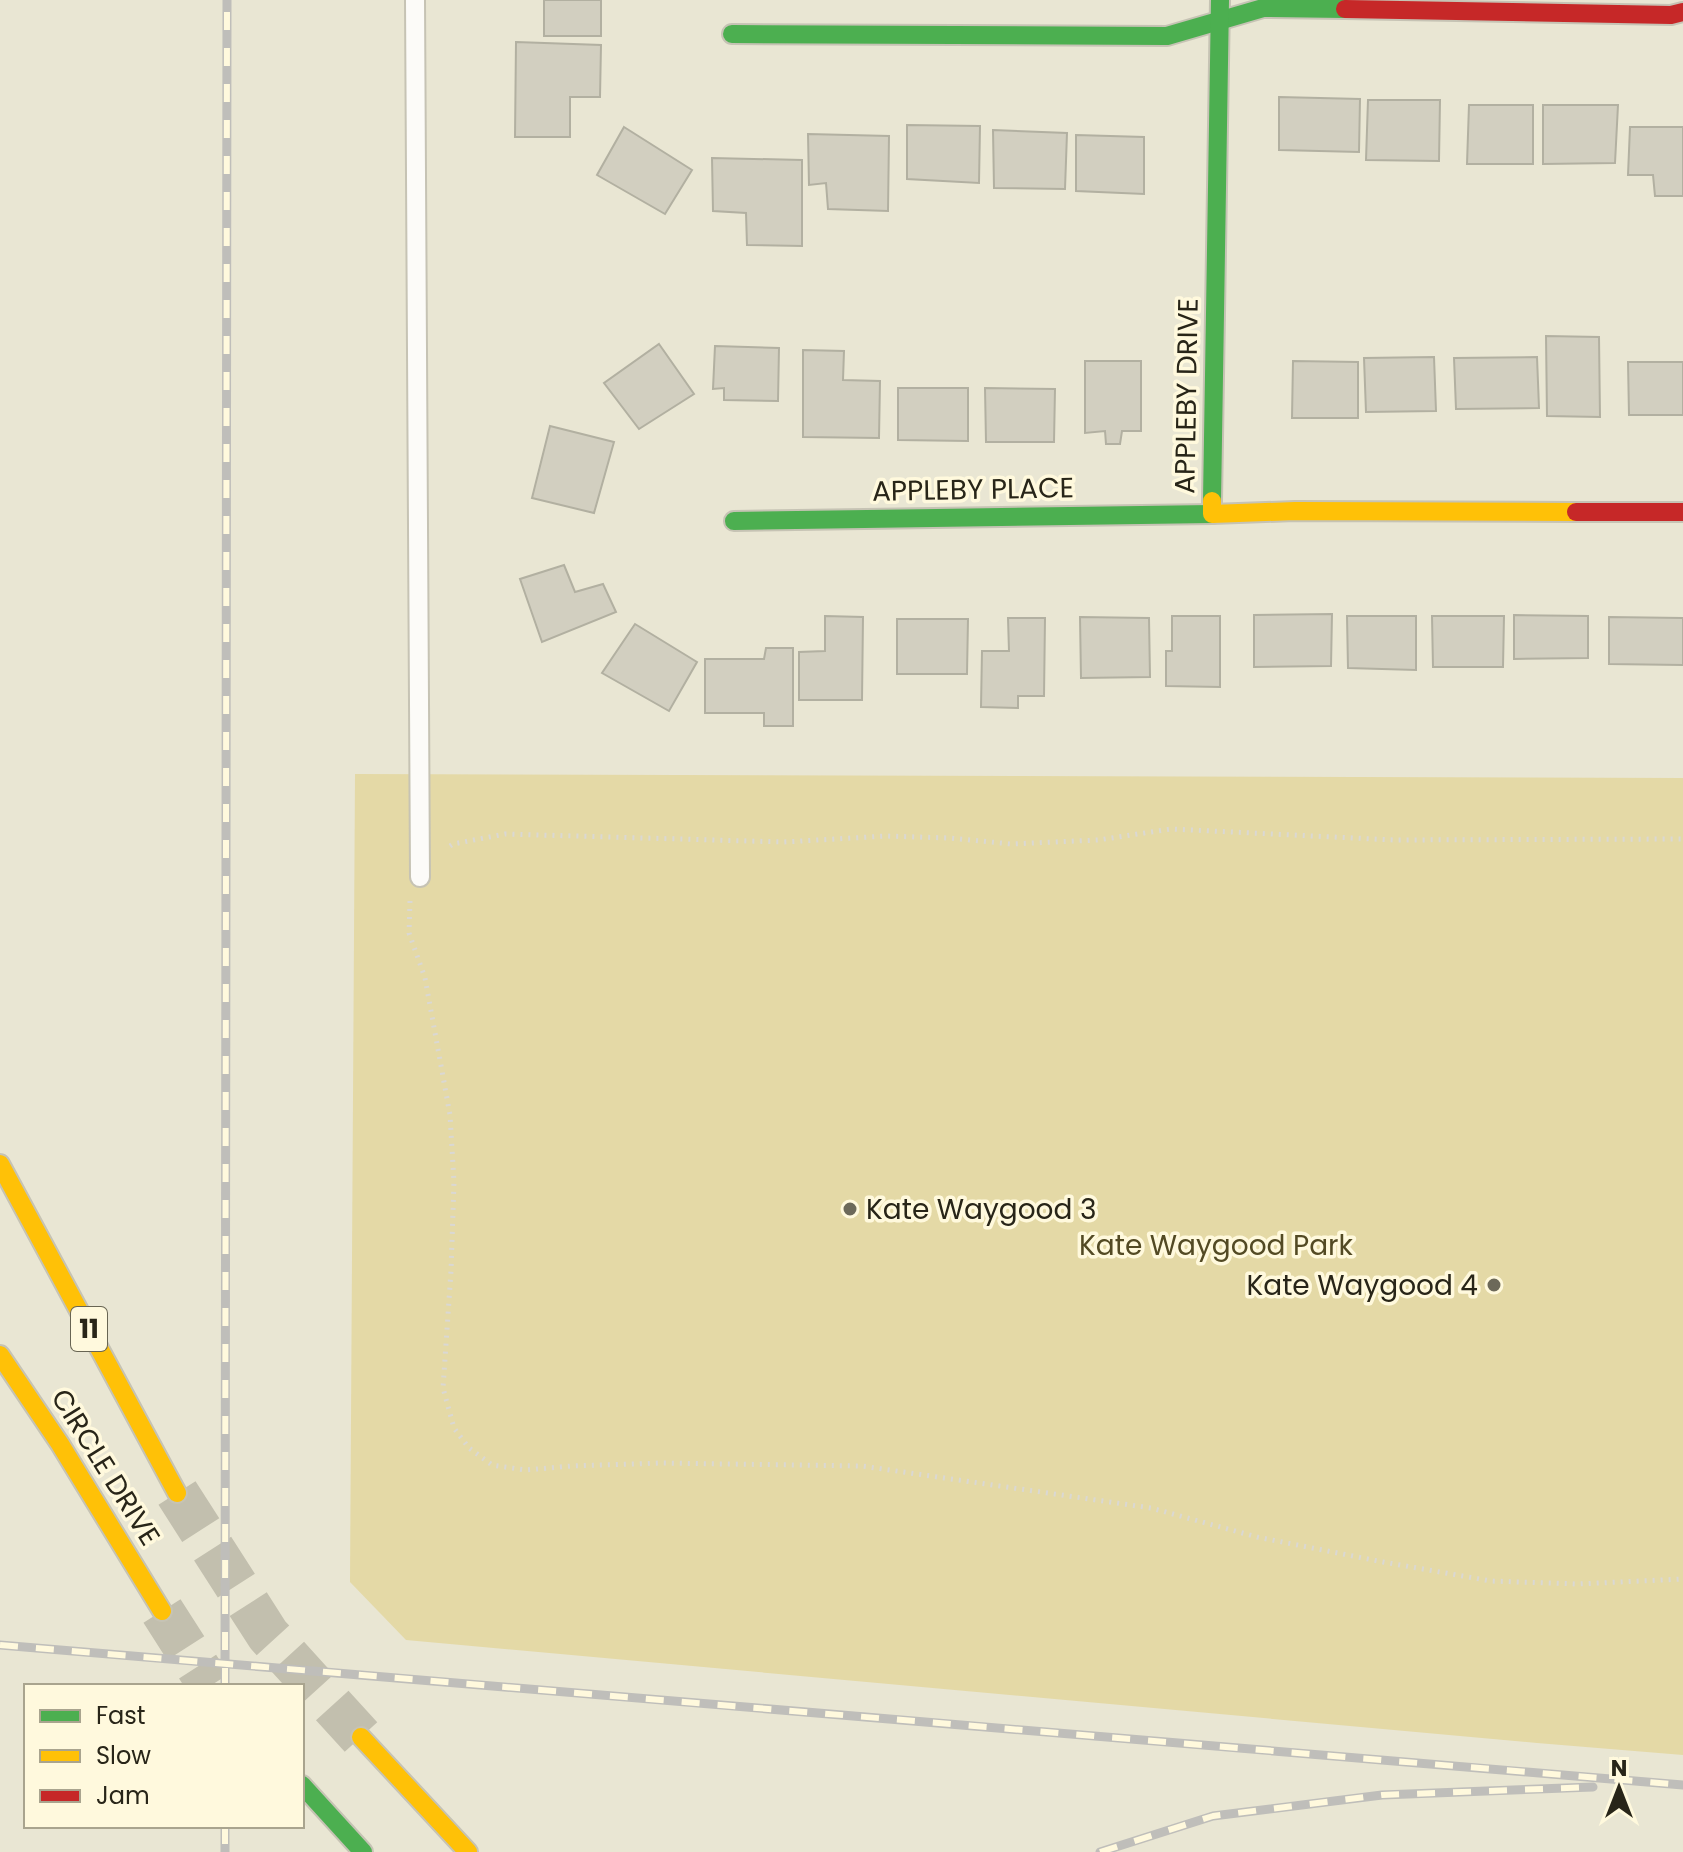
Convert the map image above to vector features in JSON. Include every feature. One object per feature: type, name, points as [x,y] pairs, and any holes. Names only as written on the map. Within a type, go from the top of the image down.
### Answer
[{"type":"main road","name":"APPLEBY DRIVE","points":[[1220,0],[1212,514],[1295,511],[1683,512]]},
{"type":"main road","points":[[732,34],[1167,36],[1263,8],[1671,15],[1683,12]]},
{"type":"main road","name":"APPLEBY PLACE","points":[[734,521],[1212,514]]},
{"type":"main road","name":"CIRCLE DRIVE","points":[[0,1164],[177,1493]]},
{"type":"main road","name":"CIRCLE DRIVE","points":[[0,1355],[60,1444],[162,1611]]},
{"type":"main road","points":[[361,1737],[468,1852]]},
{"type":"main road","points":[[304,1787],[363,1852]]},
{"type":"lane","points":[[415,0],[420,877]]},
{"type":"path","points":[[1683,839],[1394,840],[1171,829],[1098,840],[1011,844],[886,836],[784,842],[505,834],[453,844],[424,867],[410,899],[409,933],[425,978],[450,1115],[454,1182],[443,1388],[454,1428],[469,1448],[492,1465],[525,1470],[661,1463],[862,1466],[1151,1508],[1257,1537],[1491,1581],[1578,1584],[1683,1579]]},
{"type":"green space","name":"Kate Waygood Park","points":[[355,774],[1683,778],[1683,1755],[406,1640],[350,1582]]},
{"type":"building","points":[[544,0],[601,0],[601,36],[544,36]]},
{"type":"building","points":[[516,42],[601,45],[600,97],[570,97],[570,137],[515,137]]},
{"type":"building","points":[[1279,97],[1360,99],[1359,152],[1279,150]]},
{"type":"building","points":[[1368,100],[1440,100],[1439,161],[1366,160]]},
{"type":"building","points":[[1469,105],[1533,105],[1533,164],[1467,164]]},
{"type":"building","points":[[1543,105],[1618,105],[1615,163],[1543,164]]},
{"type":"building","points":[[907,125],[980,126],[979,183],[907,179]]},
{"type":"building","points":[[624,127],[692,170],[665,214],[597,175]]},
{"type":"building","points":[[1630,127],[1683,127],[1683,196],[1655,196],[1653,175],[1628,175]]},
{"type":"building","points":[[993,130],[1067,133],[1065,189],[994,188]]},
{"type":"building","points":[[808,134],[889,136],[888,211],[828,209],[826,183],[809,185]]},
{"type":"building","points":[[1076,135],[1144,137],[1144,194],[1076,191]]},
{"type":"building","points":[[712,158],[802,160],[802,246],[747,245],[746,213],[713,211]]},
{"type":"building","points":[[1546,336],[1599,337],[1600,417],[1547,416]]},
{"type":"building","points":[[659,344],[694,394],[639,429],[604,383]]},
{"type":"building","points":[[715,346],[779,348],[778,401],[724,400],[724,388],[713,389]]},
{"type":"building","points":[[803,350],[844,351],[843,380],[880,381],[879,438],[803,437]]},
{"type":"building","points":[[1434,357],[1436,411],[1366,412],[1364,358]]},
{"type":"building","points":[[1537,357],[1539,408],[1456,409],[1454,358]]},
{"type":"building","points":[[1085,361],[1141,361],[1141,431],[1122,431],[1120,444],[1106,444],[1105,431],[1085,433]]},
{"type":"building","points":[[1293,361],[1358,362],[1358,418],[1292,418]]},
{"type":"building","points":[[1628,362],[1683,362],[1683,415],[1629,415]]},
{"type":"building","points":[[898,388],[968,388],[968,441],[898,440]]},
{"type":"building","points":[[985,388],[1055,389],[1054,442],[986,442]]},
{"type":"building","points":[[550,426],[614,442],[594,513],[532,498]]},
{"type":"building","points":[[564,565],[575,592],[603,584],[616,612],[542,642],[520,579]]},
{"type":"building","points":[[1332,614],[1331,666],[1254,667],[1254,615]]},
{"type":"building","points":[[1514,615],[1588,616],[1588,658],[1514,659]]},
{"type":"building","points":[[825,616],[863,617],[862,700],[799,700],[799,652],[825,651]]},
{"type":"building","points":[[1172,616],[1220,616],[1220,687],[1166,686],[1166,651],[1172,651]]},
{"type":"building","points":[[1347,616],[1416,616],[1416,670],[1348,668]]},
{"type":"building","points":[[1432,616],[1504,616],[1503,667],[1433,667]]},
{"type":"building","points":[[1080,617],[1149,618],[1150,677],[1081,678]]},
{"type":"building","points":[[1609,617],[1683,618],[1683,665],[1609,664]]},
{"type":"building","points":[[1008,618],[1045,618],[1044,696],[1018,696],[1018,708],[981,707],[982,651],[1009,651]]},
{"type":"building","points":[[897,619],[968,619],[967,674],[897,674]]},
{"type":"building","points":[[635,624],[697,662],[669,711],[602,673]]},
{"type":"building","points":[[766,648],[793,648],[793,726],[764,726],[764,713],[705,713],[705,659],[764,659]]},
{"type":"tunnel","points":[[177,1493],[268,1635],[361,1737]]},
{"type":"tunnel","points":[[162,1611],[209,1684]]},
{"type":"railway","points":[[225,1684],[227,0]]},
{"type":"railway","points":[[0,1645],[1683,1785]]},
{"type":"railway","points":[[1100,1852],[1213,1816],[1382,1795],[1593,1787]]},
{"type":"railway","points":[[225,1828],[225,1852]]},
{"type":"traffic: fast","points":[[1212,501],[1220,0]]},
{"type":"traffic: fast","points":[[732,34],[1167,36],[1263,8],[1345,9]]},
{"type":"traffic: fast","points":[[734,521],[1212,514]]},
{"type":"traffic: fast","points":[[304,1787],[363,1852]]},
{"type":"traffic: slow","points":[[1212,501],[1212,514],[1295,511],[1576,512]]},
{"type":"traffic: slow","points":[[0,1164],[177,1493]]},
{"type":"traffic: slow","points":[[0,1355],[60,1444],[162,1611]]},
{"type":"traffic: slow","points":[[361,1737],[468,1852]]},
{"type":"traffic: jam","points":[[1345,9],[1671,15],[1683,12]]},
{"type":"traffic: jam","points":[[1576,512],[1683,512]]},
{"type":"place","name":"Kate Waygood 3","points":[[850,1209]]},
{"type":"place","name":"Kate Waygood 4","points":[[1494,1285]]}]
